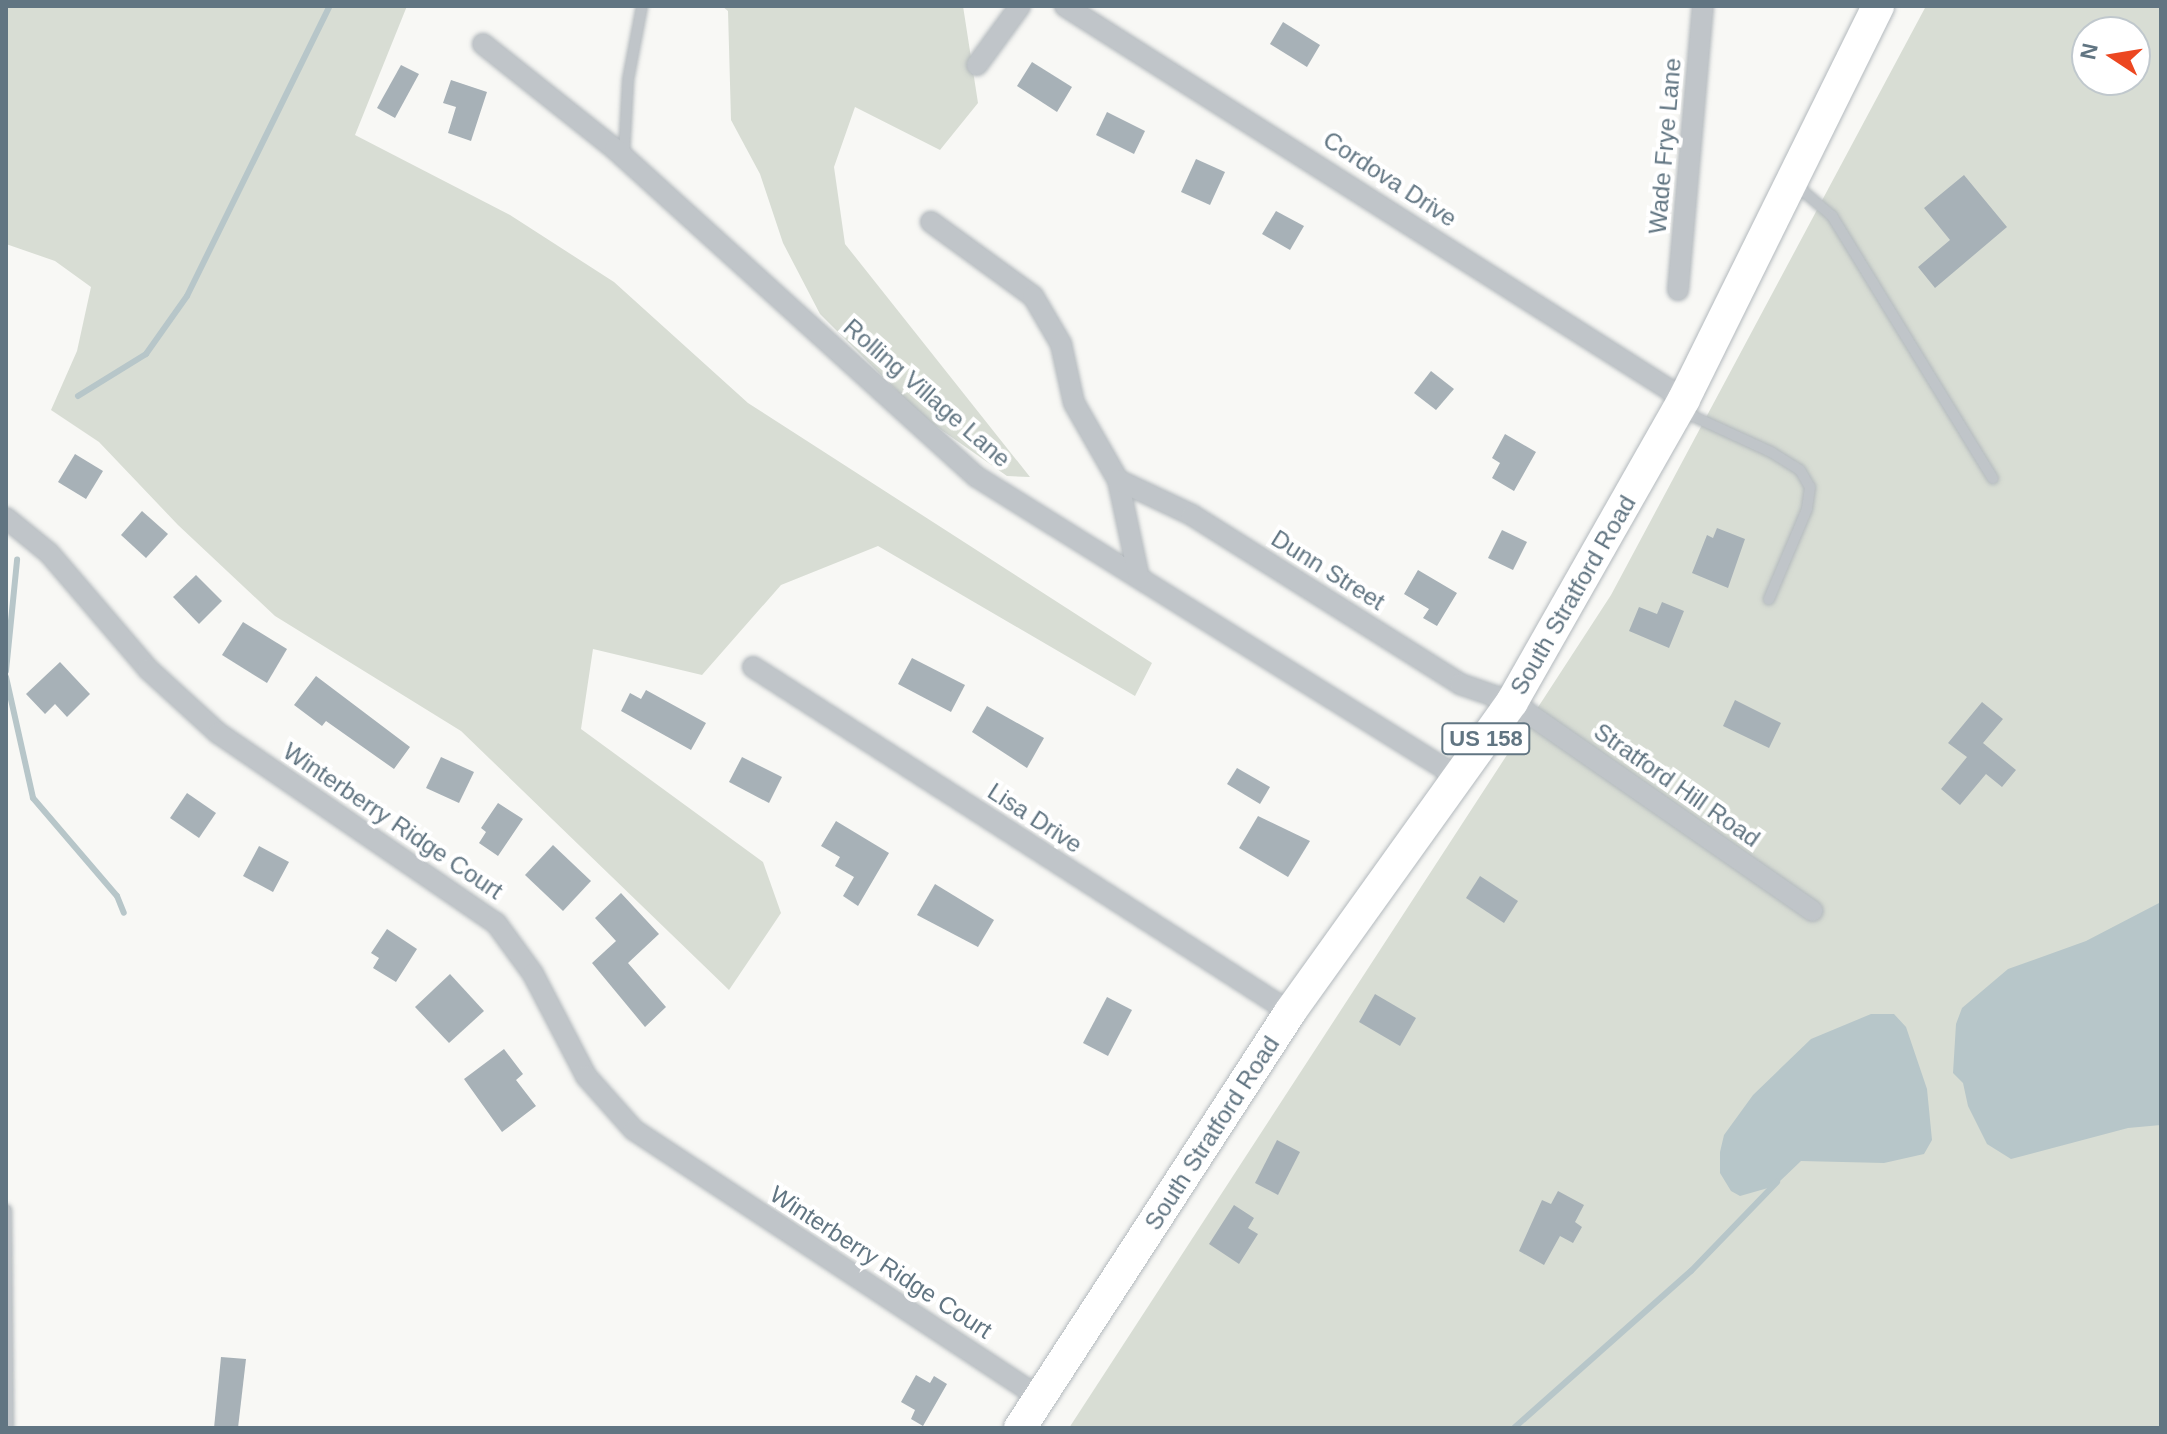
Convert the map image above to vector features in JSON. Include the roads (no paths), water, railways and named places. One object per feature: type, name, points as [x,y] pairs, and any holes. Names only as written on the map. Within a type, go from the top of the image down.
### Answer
[{"type":"main road","name":"South Stratford Road","points":[[1020,1428],[1290,1012],[1512,702],[1681,404],[1878,6]]},
{"type":"street","points":[[977,65],[1020,6]]},
{"type":"street","name":"Cordova Drive","points":[[1065,6],[1681,404]]},
{"type":"street","name":"Wade Frye Lane","points":[[1678,290],[1703,6]]},
{"type":"street","name":"Rolling Village Lane","points":[[483,44],[624,157],[977,477],[1458,777]]},
{"type":"street","points":[[931,222],[1033,296],[1061,344],[1074,403],[1118,480],[1139,578]]},
{"type":"street","name":"Dunn Street","points":[[1118,480],[1192,515],[1460,684],[1512,702]]},
{"type":"street","name":"Winterberry Ridge Court","points":[[6,518],[49,553],[148,669],[197,716],[496,923],[533,974],[586,1076],[634,1130],[1041,1398]]},
{"type":"street","name":"Lisa Drive","points":[[753,667],[1290,1012]]},
{"type":"street","name":"Stratford Hill Road","points":[[1512,702],[1813,911]]},
{"type":"lane","points":[[624,157],[628,80],[642,6]]},
{"type":"lane","points":[[1791,181],[1832,216],[1993,479]]},
{"type":"lane","points":[[1681,404],[1800,470],[1810,487],[1807,509],[1769,599]]},
{"type":"lane","points":[[6,1210],[8,1428]]},
{"type":"waterway","points":[[78,396],[146,354],[187,296],[330,6]]},
{"type":"waterway","points":[[6,671],[17,560]]},
{"type":"waterway","points":[[6,677],[33,798],[117,896],[124,913]]},
{"type":"waterway","points":[[1514,1428],[1691,1271],[1777,1182]]}]
